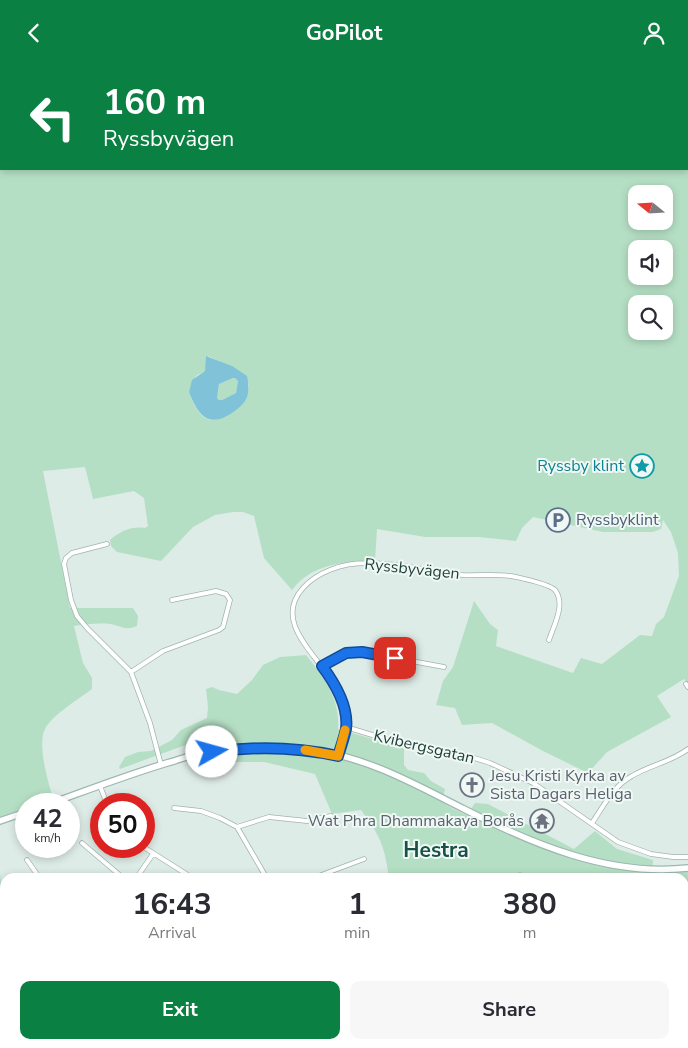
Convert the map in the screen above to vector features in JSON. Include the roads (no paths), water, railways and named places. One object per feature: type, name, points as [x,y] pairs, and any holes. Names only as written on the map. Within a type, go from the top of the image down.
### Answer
[{"type":"main road","points":[[80,793],[200,753],[245,748],[298,749],[338,756],[392,774],[480,817],[556,850],[623,867],[688,868]]},
{"type":"main road","points":[[0,821],[15,816]]},
{"type":"street","points":[[107,544],[72,553],[66,557],[64,564],[71,600],[77,616],[95,638],[131,672],[155,738],[161,765]]},
{"type":"street","name":"Ryssbyvägen","points":[[338,756],[346,727],[346,719],[338,693],[322,666],[298,635],[292,613],[296,597],[311,580],[320,575],[331,570],[364,563],[412,567],[461,575],[504,575],[528,580],[552,587],[560,599],[560,605],[549,640]]},
{"type":"street","points":[[131,672],[163,651],[219,630],[223,627],[230,600],[226,593],[216,591],[172,600]]},
{"type":"street","points":[[322,666],[346,653],[362,652],[444,667]]},
{"type":"street","name":"Kvibergsgatan","points":[[346,727],[392,741],[465,755],[490,763],[533,783],[618,842],[641,851],[673,857],[688,857]]},
{"type":"street","points":[[592,823],[618,787],[630,777],[673,759],[688,749]]},
{"type":"street","points":[[100,786],[103,793]]},
{"type":"street","points":[[174,807],[200,811],[220,818],[237,827],[264,873]]},
{"type":"street","points":[[237,827],[269,817],[306,821],[331,816]]},
{"type":"street","points":[[82,843],[117,873]]},
{"type":"street","points":[[155,855],[184,873]]},
{"type":"street","points":[[140,873],[150,858]]},
{"type":"street","points":[[327,873],[364,859]]},
{"type":"street","points":[[27,860],[36,873]]},
{"type":"water","points":[[206,356],[232,366],[247,376],[247,398],[241,406],[224,418],[216,420],[205,417],[196,407],[189,392],[192,380],[205,371]],"holes":[[[235,378],[238,381],[236,393],[219,400],[217,398],[219,384]]]},
{"type":"place","name":"Ryssby klint","points":[[642,466]]},
{"type":"place","name":"Ryssbyklint","points":[[558,520]]},
{"type":"place","name":"Jesu Kristi Kyrka av Sista Dagars Heliga","points":[[472,785]]},
{"type":"place","name":"Wat Phra Dhammakaya Borås","points":[[542,821]]},
{"type":"district","name":"Hestra","points":[[436,850]]}]
